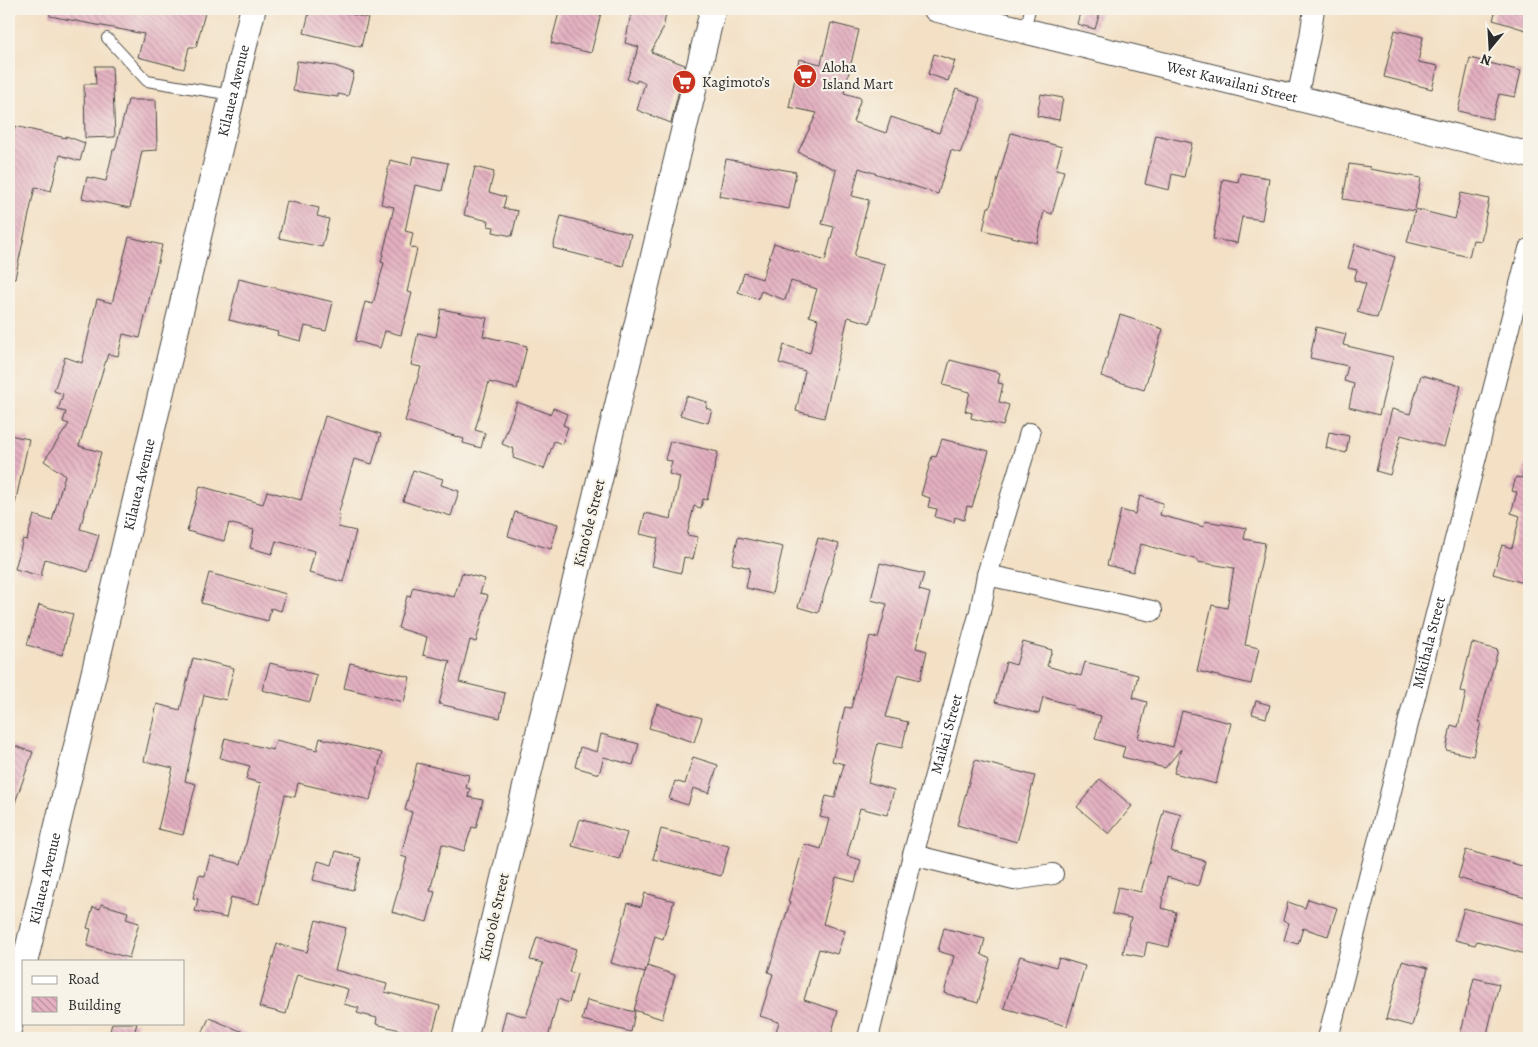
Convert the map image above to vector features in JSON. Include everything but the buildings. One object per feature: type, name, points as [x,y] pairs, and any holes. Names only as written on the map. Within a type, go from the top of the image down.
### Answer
[{"type":"street","name":"Kilauea Avenue","points":[[25,960],[253,9]]},
{"type":"street","name":"Kinoʻole Street","points":[[465,1038],[713,9]]},
{"type":"street","name":"West Kawailani Street","points":[[936,9],[1028,20],[1297,98],[1529,155]]},
{"type":"street","points":[[1297,98],[1314,9]]},
{"type":"street","name":"Mikihala Street","points":[[1328,1038],[1529,249]]},
{"type":"street","name":"Maikai Street","points":[[868,1038],[913,855],[980,612],[987,575],[1030,433]]},
{"type":"street","points":[[987,575],[1152,612]]},
{"type":"street","points":[[913,855],[1014,880],[1053,874]]},
{"type":"street","points":[[9,1028],[22,973]]},
{"type":"lane","points":[[108,38],[147,81],[232,95]]},
{"type":"place","name":"Aloha Island Mart","points":[[805,76]]},
{"type":"place","name":"Kagimoto’s","points":[[684,82]]}]
